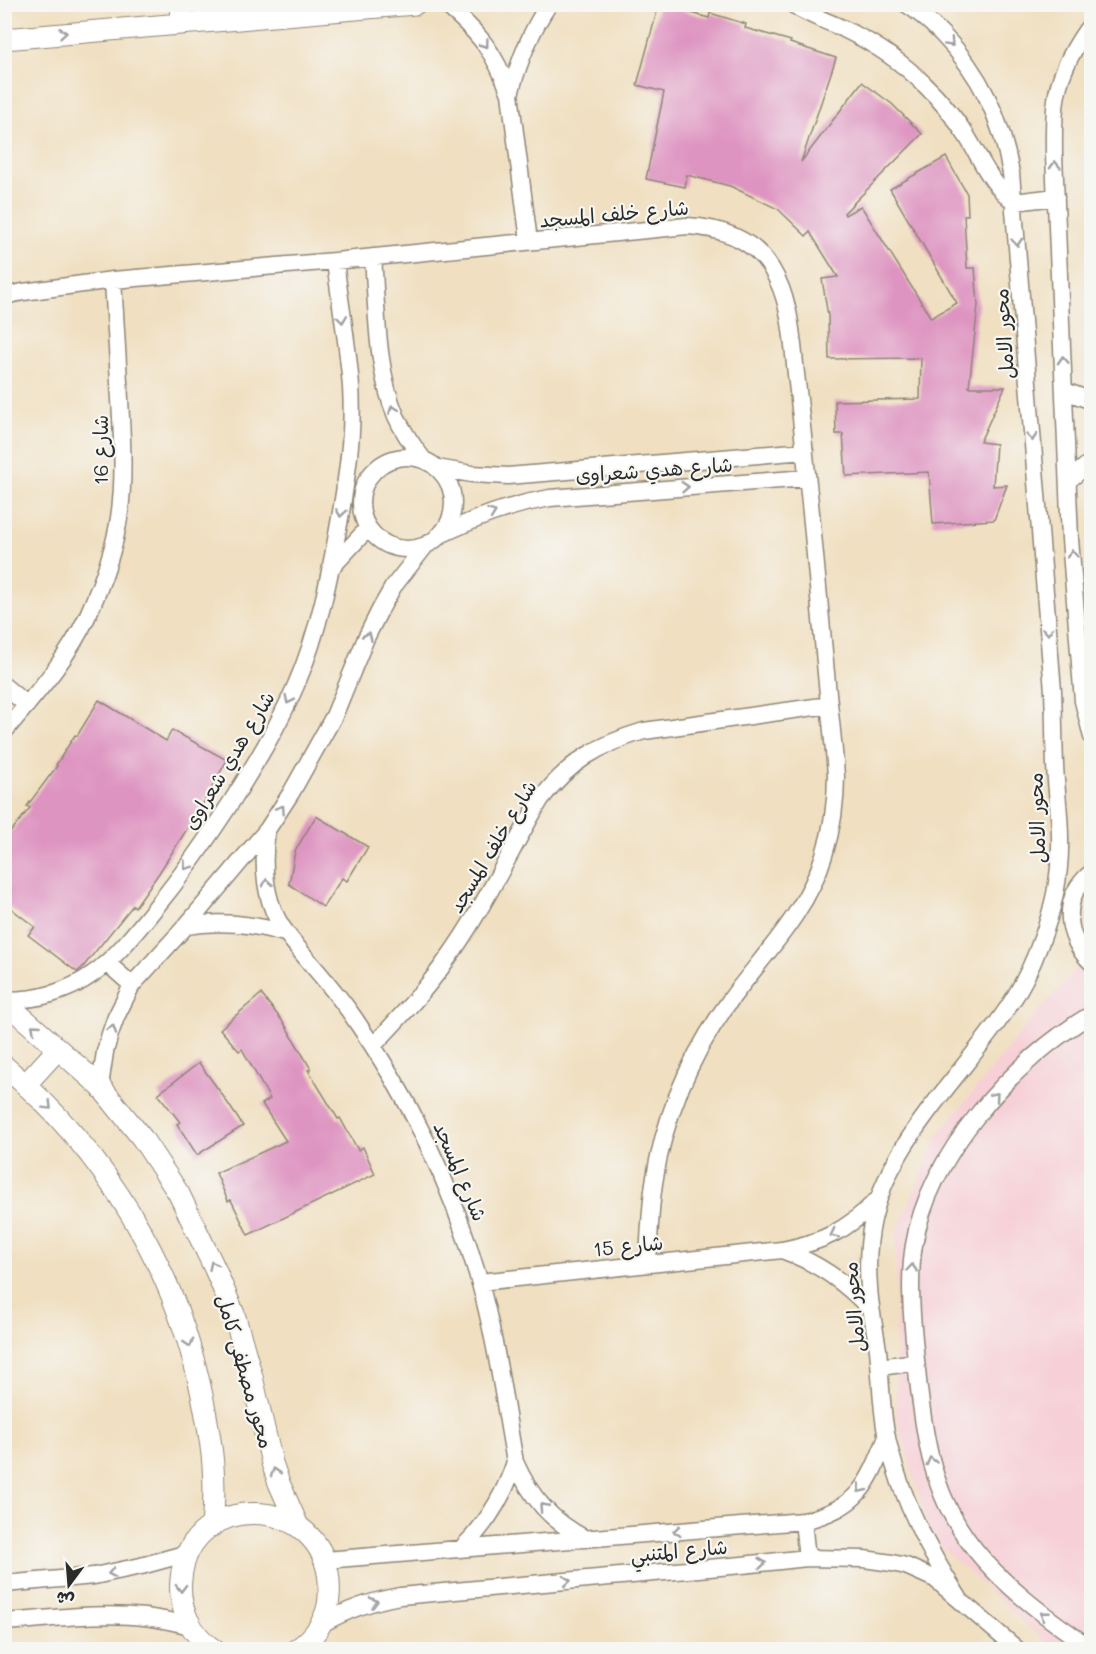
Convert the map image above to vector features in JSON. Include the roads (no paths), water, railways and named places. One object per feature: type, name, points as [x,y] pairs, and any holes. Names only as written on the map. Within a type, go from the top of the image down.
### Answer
[{"type":"street","points":[[4,39],[181,14],[415,4]]},
{"type":"street","points":[[445,4],[478,34],[492,53],[510,94],[529,241]]},
{"type":"street","points":[[510,94],[527,41],[549,4]]},
{"type":"street","points":[[792,4],[804,12],[845,29],[901,63],[947,108],[995,184],[1014,202],[1056,197]]},
{"type":"street","name":"محور الامل","points":[[906,4],[933,25],[953,45],[970,68],[985,92],[1006,145],[1014,202],[1053,691],[1060,839],[1058,874],[1051,910],[1040,944],[1025,977],[1008,1008],[913,1132],[898,1157],[877,1200],[870,1240],[868,1263],[871,1310],[880,1367],[887,1437],[901,1488],[913,1516],[942,1572],[959,1598]]},
{"type":"street","points":[[1092,23],[1080,37],[1057,93],[1054,125],[1070,539],[1083,701],[1092,737]]},
{"type":"street","name":"شارع خلف المسجد","points":[[113,280],[335,261],[687,226],[705,227],[742,240],[757,251],[770,266],[779,282],[789,320],[805,451],[830,705],[836,776],[835,804],[831,831],[814,883],[795,917],[732,997],[710,1030],[678,1093],[661,1144],[653,1185],[648,1264]]},
{"type":"street","points":[[373,257],[382,371],[388,395],[408,439],[445,477],[451,489],[453,501],[447,526],[432,540],[413,548],[400,548],[387,544],[376,537],[362,516],[360,503],[368,476],[392,458],[408,457],[430,464]]},
{"type":"street","name":"شارع هدي شعراوى","points":[[4,1001],[41,998],[60,993],[93,975],[107,963],[177,881],[208,837],[269,740],[296,684],[317,626],[332,567],[348,467],[351,388],[335,261]]},
{"type":"street","points":[[4,297],[23,292],[113,280]]},
{"type":"street","name":"شارع 16","points":[[4,732],[68,650],[86,619],[111,554],[119,517],[123,443],[113,280]]},
{"type":"street","points":[[1065,391],[1092,401]]},
{"type":"street","name":"شارع هدي شعراوى","points":[[430,464],[472,474],[508,476],[805,451]]},
{"type":"street","points":[[1069,480],[1092,460]]},
{"type":"street","points":[[348,467],[362,490]]},
{"type":"street","name":"شارع هدي شعراوى","points":[[100,1086],[110,1034],[132,985],[186,926],[267,830],[291,793],[334,716],[366,638],[393,587],[432,540],[501,510],[550,498],[807,478]]},
{"type":"street","points":[[332,567],[368,528]]},
{"type":"street","points":[[4,686],[27,705]]},
{"type":"street","name":"شارع خلف المسجد","points":[[374,1046],[449,958],[541,799],[572,765],[618,738],[644,731],[830,705]]},
{"type":"street","name":"شارع المسجد","points":[[267,830],[264,858],[266,884],[285,933],[325,979],[374,1046],[403,1095],[437,1162],[454,1204],[480,1282],[515,1462],[529,1490],[548,1513],[586,1539]]},
{"type":"street","points":[[1092,872],[1077,888],[1071,904],[1069,922],[1073,939],[1082,954],[1092,963]]},
{"type":"street","points":[[1058,874],[1071,904]]},
{"type":"street","points":[[186,926],[209,922],[234,923],[285,933]]},
{"type":"street","points":[[1040,944],[1069,922]]},
{"type":"street","points":[[107,963],[132,985]]},
{"type":"street","name":"محور مصطفى كامل","points":[[4,1001],[100,1086],[126,1117],[179,1194],[234,1314],[279,1483],[298,1526]]},
{"type":"street","points":[[1092,1014],[1055,1038],[1012,1076],[970,1125],[949,1155],[933,1183],[921,1213],[914,1245],[911,1277],[916,1362],[928,1453],[946,1504],[974,1549],[992,1569],[1056,1624],[1092,1649]]},
{"type":"street","points":[[27,1084],[58,1049]]},
{"type":"street","points":[[4,1066],[27,1084],[62,1120],[102,1170],[147,1242],[167,1285],[198,1375],[212,1443],[215,1484],[212,1526]]},
{"type":"street","name":"شارع 15","points":[[480,1282],[782,1250],[825,1239],[862,1216],[877,1200]]},
{"type":"street","name":"شارع 15","points":[[782,1250],[815,1264],[845,1284],[871,1310]]},
{"type":"street","points":[[880,1367],[916,1362]]},
{"type":"street","name":"شارع المتنبي","points":[[325,1560],[803,1521],[832,1512],[857,1496],[871,1475],[887,1437]]},
{"type":"street","points":[[461,1549],[489,1518],[509,1482],[515,1462]]},
{"type":"street","points":[[213,1649],[191,1626],[183,1608],[180,1589],[182,1570],[188,1552],[198,1538],[212,1526],[232,1516],[255,1512],[277,1516],[298,1526],[314,1541],[325,1560],[330,1582],[328,1604],[320,1625],[311,1638],[298,1649]]},
{"type":"street","points":[[803,1521],[807,1558]]},
{"type":"street","points":[[4,1584],[94,1576],[141,1566],[188,1552]]},
{"type":"street","name":"شارع المتنبي","points":[[320,1625],[358,1606],[400,1596],[742,1566],[807,1558],[864,1559],[899,1564],[935,1579],[1018,1650]]},
{"type":"street","points":[[4,1622],[121,1615],[166,1620],[191,1626]]}]
